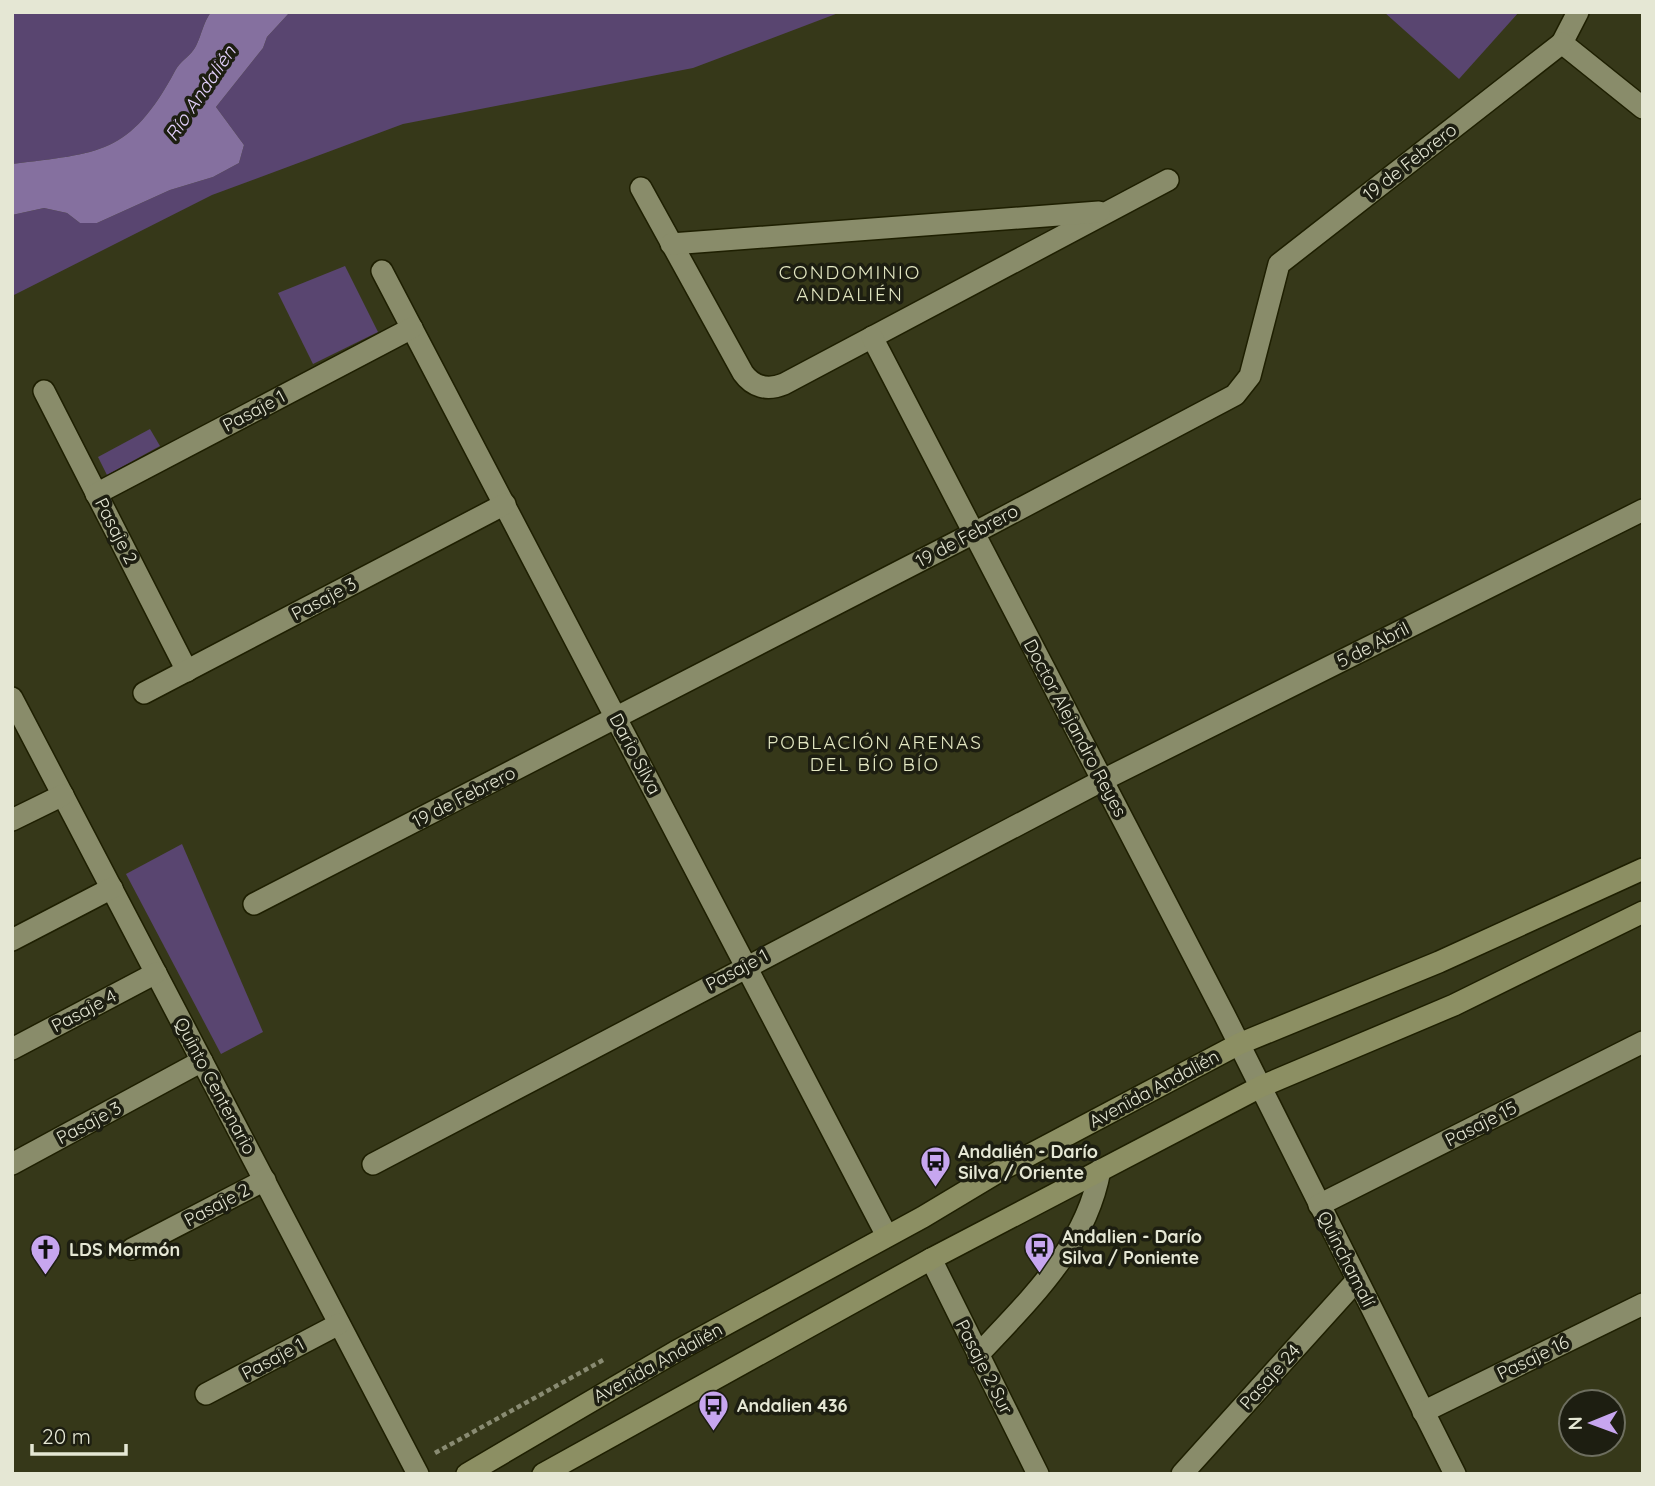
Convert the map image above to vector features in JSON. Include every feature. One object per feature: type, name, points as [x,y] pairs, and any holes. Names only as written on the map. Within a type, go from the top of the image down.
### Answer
[{"type":"main road","name":"Avenida Andalién","points":[[467,1474],[615,1386],[1003,1169],[1239,1044],[1461,952],[1643,869]]},
{"type":"main road","points":[[543,1474],[931,1259],[1261,1087],[1454,1004],[1643,912]]},
{"type":"street","points":[[1578,12],[1562,43],[1643,108]]},
{"type":"street","name":"19 de Febrero","points":[[254,904],[974,533],[1244,387],[1250,376],[1279,264],[1562,43]]},
{"type":"street","points":[[641,188],[743,373],[754,384],[776,387],[1168,180]]},
{"type":"street","points":[[671,244],[1109,212]]},
{"type":"street","name":"Dario Silva","points":[[382,271],[887,1236]]},
{"type":"street","name":"Pasaje 1","points":[[96,494],[412,328]]},
{"type":"street","name":"Doctor Alejandro Reyes","points":[[872,337],[1239,1044]]},
{"type":"street","name":"Pasaje 2","points":[[44,391],[187,671]]},
{"type":"street","name":"Pasaje 3","points":[[144,693],[505,504]]},
{"type":"street","name":"5 de Abril","points":[[1102,780],[1643,510]]},
{"type":"street","name":"Quinto Centenario","points":[[13,701],[418,1474]]},
{"type":"street","name":"Pasaje 1","points":[[373,1164],[745,965],[1102,780]]},
{"type":"street","points":[[12,820],[62,795]]},
{"type":"street","points":[[12,940],[111,888]]},
{"type":"street","name":"Pasaje 4","points":[[12,1049],[156,973]]},
{"type":"street","name":"Pasaje 15","points":[[1319,1205],[1643,1042]]},
{"type":"street","name":"Quinchamalí","points":[[1239,1044],[1455,1474]]},
{"type":"street","name":"Pasaje 3","points":[[12,1164],[202,1061]]},
{"type":"street","points":[[978,1355],[1043,1286],[1066,1254],[1090,1211],[1101,1170]]},
{"type":"street","name":"Pasaje 2","points":[[132,1249],[264,1180]]},
{"type":"street","name":"Pasaje 2 Sur","points":[[931,1259],[1038,1474]]},
{"type":"street","name":"Pasaje 24","points":[[1182,1474],[1357,1280]]},
{"type":"street","name":"Pasaje 16","points":[[1423,1412],[1643,1304]]},
{"type":"street","name":"Pasaje 1","points":[[206,1394],[339,1324]]},
{"type":"shaded area","points":[[12,12],[211,12],[194,50],[177,67],[159,99],[127,134],[90,152],[12,164]]},
{"type":"shaded area","points":[[290,12],[841,12],[693,68],[403,124],[212,195],[12,296],[12,215],[44,208],[67,213],[80,223],[97,223],[170,190],[213,177],[239,163],[244,145],[216,107],[263,48],[267,37]]},
{"type":"shaded area","points":[[1384,12],[1519,12],[1459,79]]},
{"type":"shaded area","points":[[345,266],[378,332],[313,364],[278,293]]},
{"type":"shaded area","points":[[150,429],[160,446],[107,475],[98,457]]},
{"type":"shaded area","points":[[182,844],[263,1032],[221,1054],[126,874]]},
{"type":"water","name":"Río Andalién","points":[[211,12],[290,12],[267,37],[263,48],[216,107],[244,145],[239,163],[213,177],[170,190],[97,223],[80,223],[67,213],[44,208],[12,215],[12,164],[90,152],[127,134],[159,99],[177,67],[194,50]]},
{"type":"place","name":"Andalién - Darío Silva / Oriente","points":[[935,1189]]},
{"type":"place","name":"Andalien - Darío Silva / Poniente","points":[[1039,1274]]},
{"type":"place","name":"LDS Mormón","points":[[46,1277]]},
{"type":"place","name":"Andalien 436","points":[[714,1433]]},
{"type":"district","name":"CONDOMINIO ANDALIÉN","points":[[850,283]]},
{"type":"district","name":"POBLACIÓN ARENAS DEL BÍO BÍO","points":[[875,753]]}]
